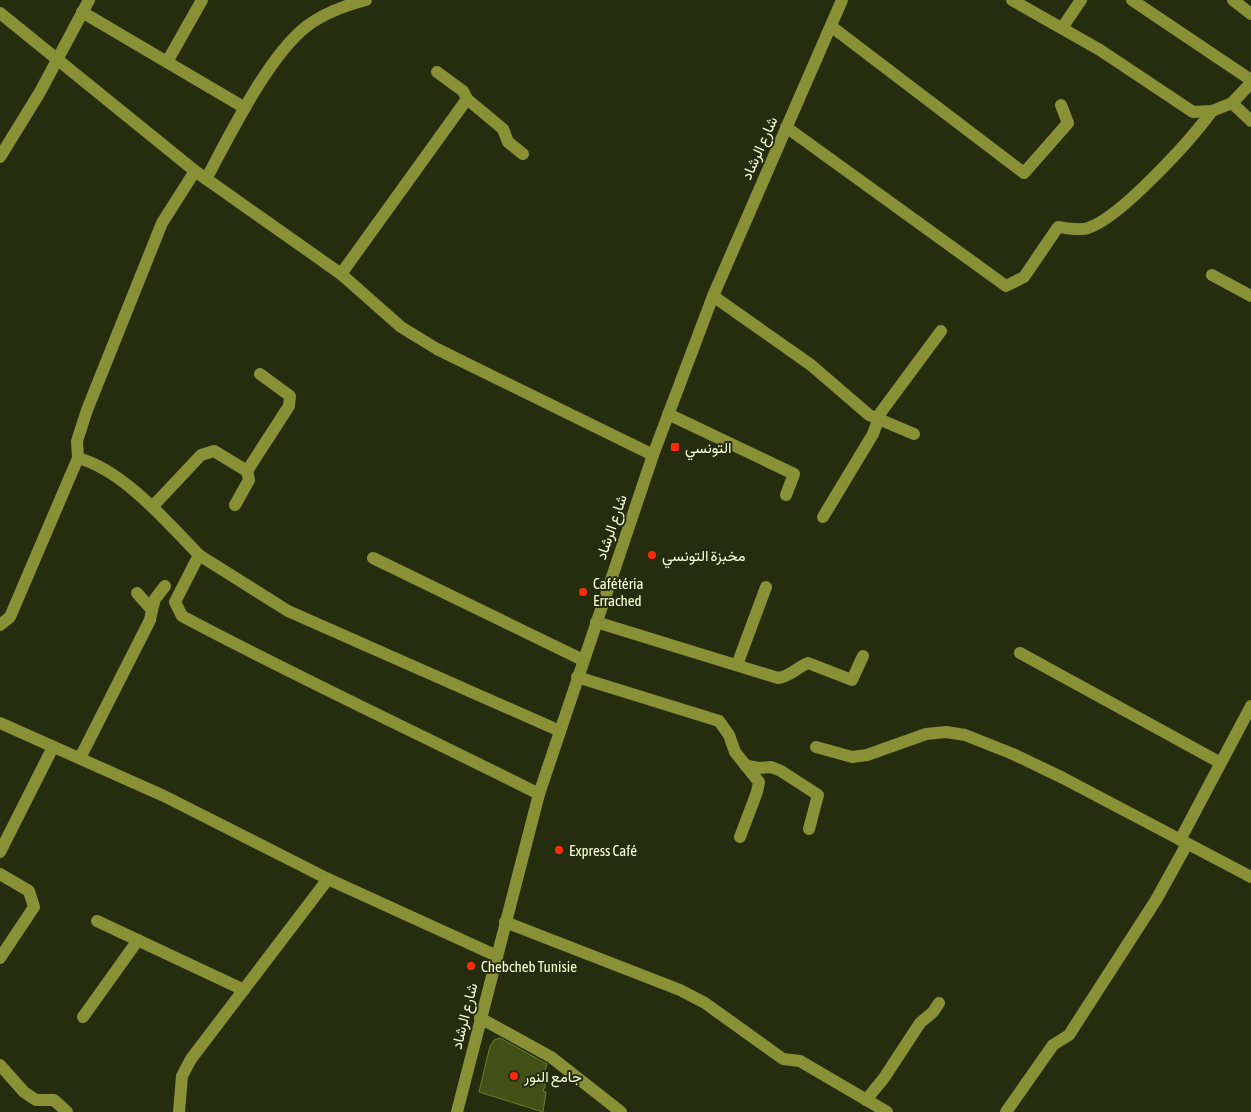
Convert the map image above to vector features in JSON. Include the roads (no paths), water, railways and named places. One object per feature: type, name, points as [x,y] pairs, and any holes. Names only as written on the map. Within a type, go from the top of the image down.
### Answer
[{"type":"street","points":[[0,157],[40,92],[56,58],[89,0]]},
{"type":"street","points":[[167,62],[202,0]]},
{"type":"street","points":[[206,178],[245,108],[282,52],[307,26],[353,3],[366,0]]},
{"type":"street","name":"شارع الرشاد","points":[[457,1112],[539,794],[653,455],[713,296],[842,0]]},
{"type":"street","points":[[1012,0],[1100,50],[1193,112],[1212,111],[1232,103],[1251,81],[1132,0]]},
{"type":"street","points":[[1062,28],[1081,0]]},
{"type":"street","points":[[1233,0],[1251,14]]},
{"type":"street","points":[[82,12],[245,108]]},
{"type":"street","points":[[0,13],[195,171],[341,274],[401,326],[437,349],[653,455]]},
{"type":"street","points":[[832,26],[1024,174],[1068,123],[1061,105]]},
{"type":"street","points":[[437,72],[463,91],[467,99],[503,129],[508,142],[523,154]]},
{"type":"street","points":[[341,274],[467,99]]},
{"type":"street","points":[[1232,103],[1251,121]]},
{"type":"street","points":[[786,127],[1006,286],[1024,277],[1058,227],[1087,229],[1107,219],[1126,204],[1199,129],[1212,111]]},
{"type":"street","points":[[0,625],[10,617],[78,458],[77,441],[87,410],[162,223],[195,171]]},
{"type":"street","points":[[1212,275],[1251,296]]},
{"type":"street","points":[[713,296],[811,365],[877,420],[914,434]]},
{"type":"street","points":[[823,517],[873,434],[877,420],[941,331]]},
{"type":"street","points":[[235,506],[249,480],[247,471],[289,406],[290,396],[260,374]]},
{"type":"street","points":[[668,414],[794,474],[786,495]]},
{"type":"street","points":[[153,506],[201,455],[214,451],[247,471]]},
{"type":"street","points":[[78,458],[96,463],[153,506],[199,555],[288,611],[560,731]]},
{"type":"street","points":[[199,555],[175,602],[182,616],[338,697],[430,739],[539,794]]},
{"type":"street","points":[[373,558],[583,660]]},
{"type":"street","points":[[80,758],[150,620],[155,599],[165,586]]},
{"type":"street","points":[[737,665],[766,587]]},
{"type":"street","points":[[137,593],[152,610]]},
{"type":"street","points":[[596,622],[778,678],[790,676],[799,667],[808,663],[852,680],[864,656]]},
{"type":"street","points":[[1020,653],[1220,762]]},
{"type":"street","points":[[577,677],[719,721],[729,735],[742,764],[759,782],[740,837]]},
{"type":"street","points":[[1006,1112],[1053,1045],[1069,1035],[1156,900],[1220,762],[1251,706]]},
{"type":"street","points":[[0,723],[164,796],[328,879],[497,956]]},
{"type":"street","points":[[816,747],[852,757],[867,755],[926,734],[946,732],[965,735],[1013,754],[1062,778],[1251,877]]},
{"type":"street","points":[[0,852],[53,747]]},
{"type":"street","points":[[742,764],[759,768],[771,767],[782,771],[818,794],[808,829]]},
{"type":"street","points":[[0,874],[29,891],[34,907],[0,958]]},
{"type":"street","points":[[179,1112],[182,1076],[191,1059],[328,879]]},
{"type":"street","points":[[97,921],[244,990]]},
{"type":"street","points":[[505,922],[680,990],[704,1003],[783,1059],[800,1061],[887,1112]]},
{"type":"street","points":[[83,1017],[138,940]]},
{"type":"street","points":[[866,1100],[884,1078],[920,1023],[940,1004]]},
{"type":"street","points":[[480,1018],[551,1057],[621,1112]]},
{"type":"street","points":[[0,1065],[24,1092],[36,1100],[54,1100],[67,1112]]},
{"type":"place","name":"التونسي","points":[[675,447]]},
{"type":"place","name":"مخبزة التونسي","points":[[652,555]]},
{"type":"place","name":"Cafétéria Errached","points":[[583,592]]},
{"type":"place","name":"Express Café","points":[[559,850]]},
{"type":"place","name":"Chebcheb Tunisie","points":[[471,966]]},
{"type":"place","name":"جامع النور","points":[[514,1076]]}]
